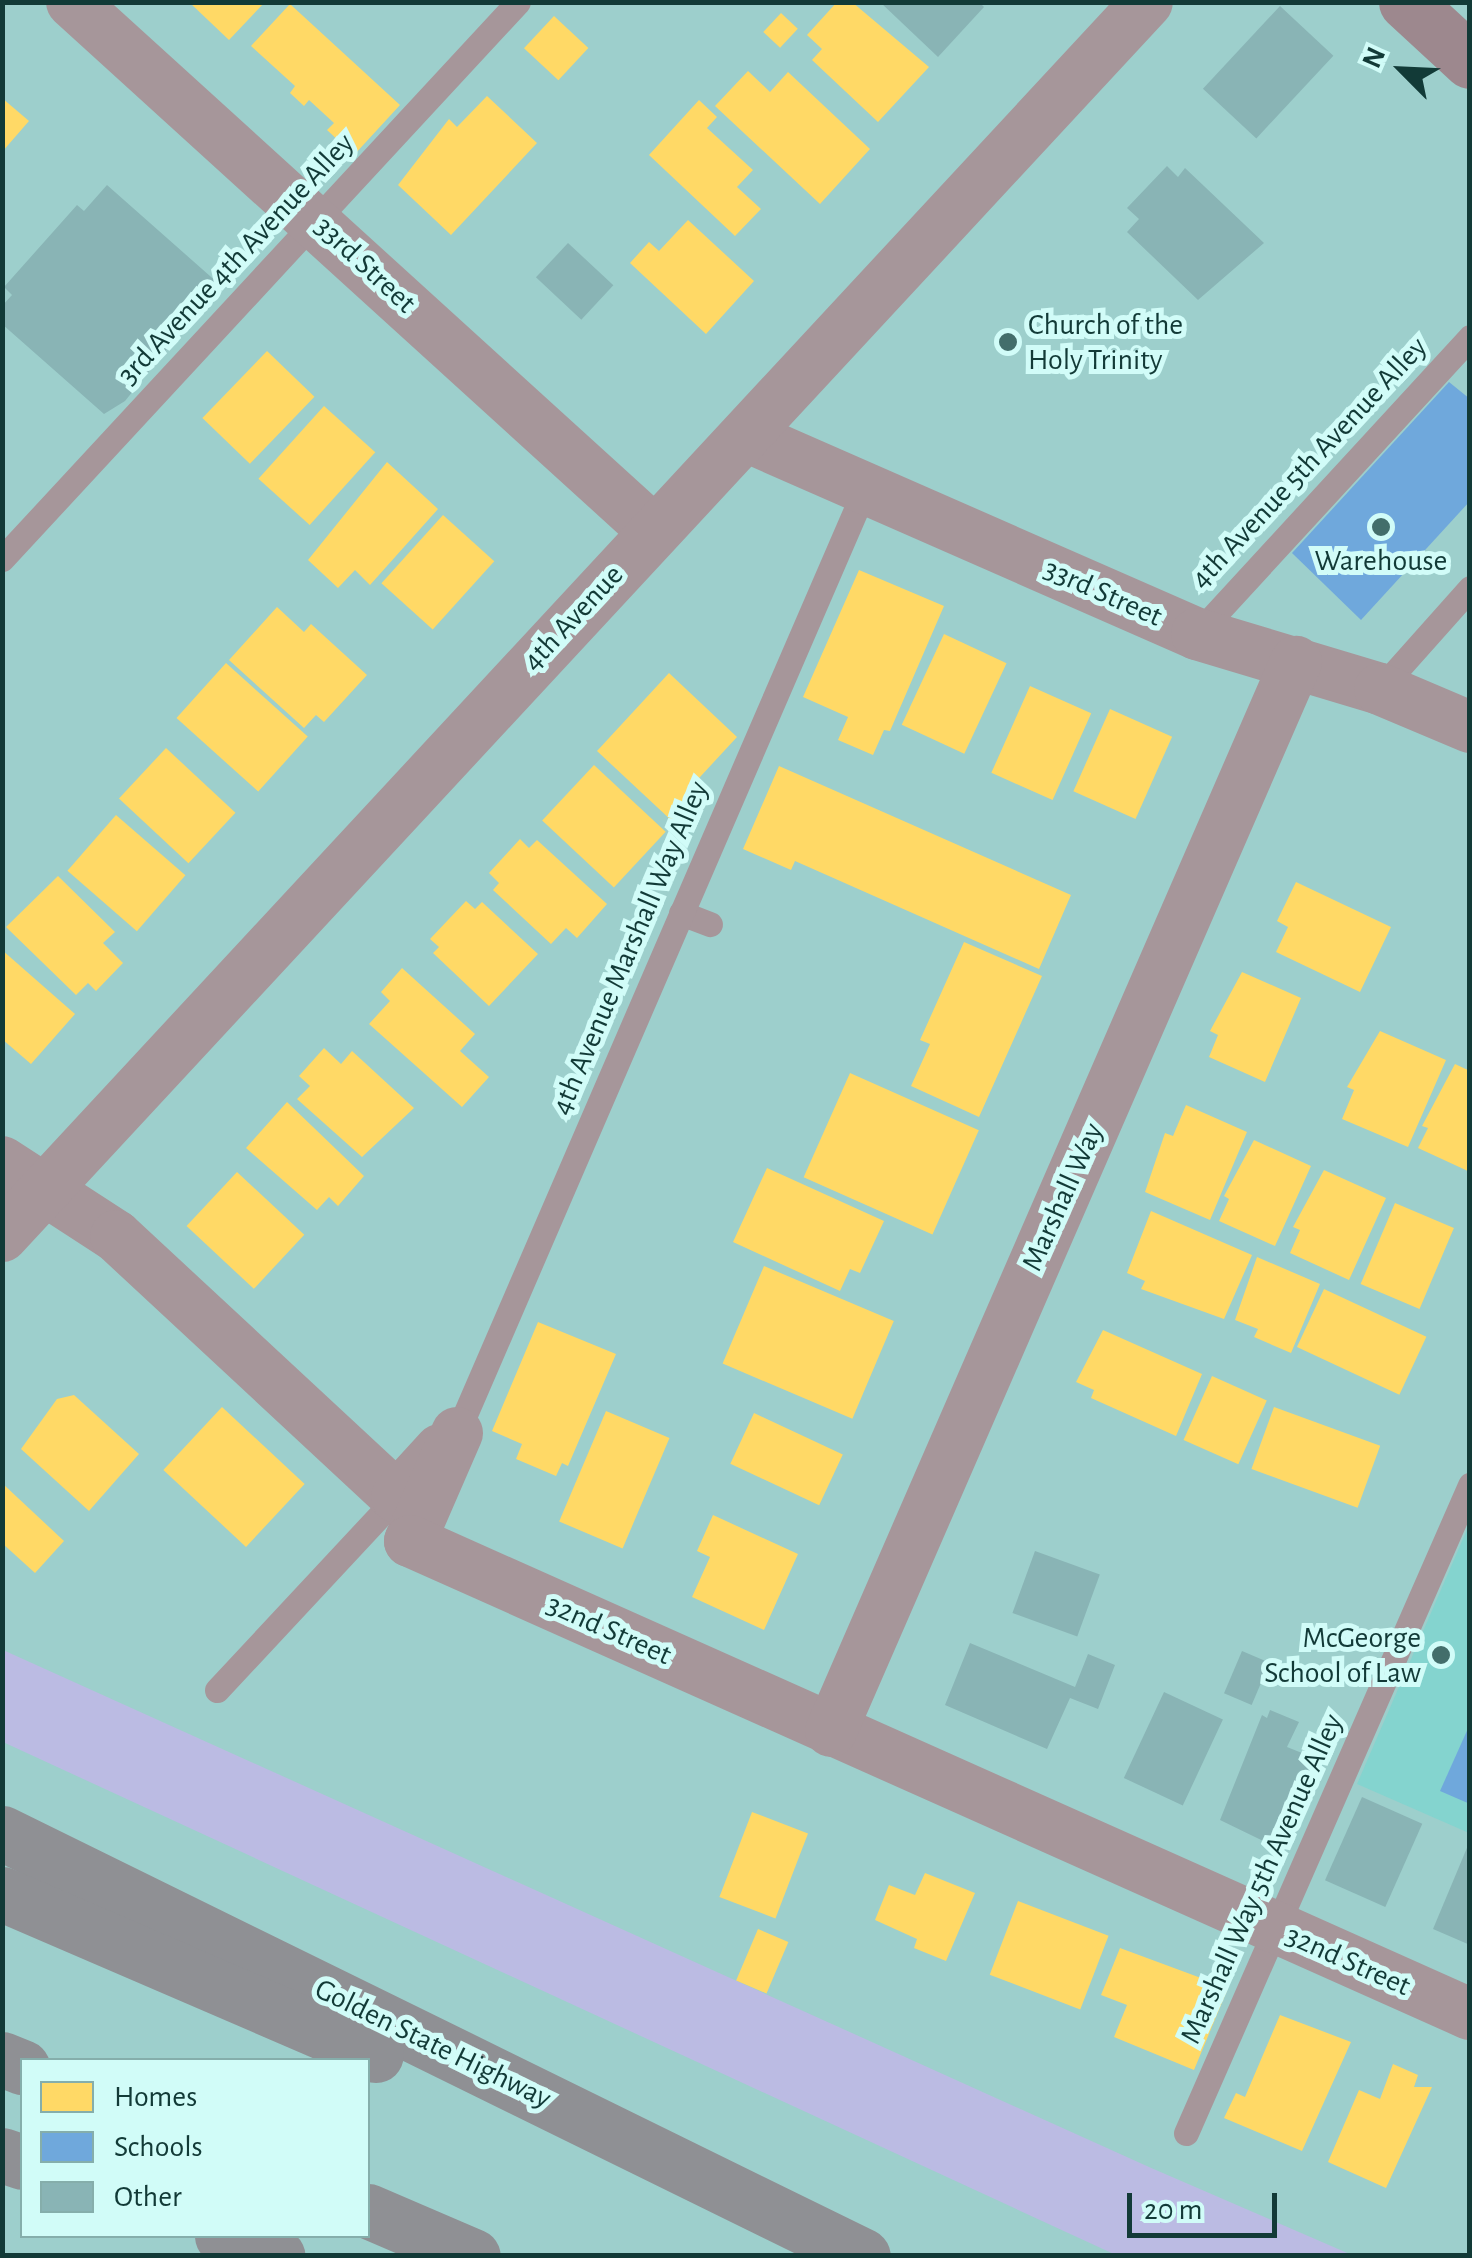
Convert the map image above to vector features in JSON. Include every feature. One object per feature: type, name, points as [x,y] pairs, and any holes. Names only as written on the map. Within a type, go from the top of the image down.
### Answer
[{"type":"highway","name":"Golden State Highway","points":[[2,1832],[863,2256]]},
{"type":"highway","points":[[2,1894],[842,2256]]},
{"type":"highway","points":[[370,2212],[473,2256]]},
{"type":"highway","points":[[228,2238],[278,2256]]},
{"type":"street","name":"33rd Street","points":[[72,2],[654,531]]},
{"type":"street","points":[[1406,2],[1470,60]]},
{"type":"street","name":"4th Avenue","points":[[2,1236],[24,1176],[746,436],[1144,4]]},
{"type":"street","name":"33rd Street","points":[[746,436],[1197,634],[1380,689],[1470,727]]},
{"type":"street","name":"Marshall Way","points":[[831,1731],[1296,662]]},
{"type":"street","points":[[24,1176],[116,1236],[397,1498],[456,1432]]},
{"type":"street","name":"32nd Street","points":[[456,1432],[410,1540],[1470,2014]]},
{"type":"lane","name":"3rd Avenue 4th Avenue Alley","points":[[2,559],[518,2]]},
{"type":"lane","name":"4th Avenue 5th Avenue Alley","points":[[1197,634],[1470,337]]},
{"type":"lane","name":"4th Avenue Marshall Way Alley","points":[[456,1432],[865,489]]},
{"type":"lane","points":[[1380,689],[1470,588]]},
{"type":"lane","points":[[681,913],[710,924]]},
{"type":"lane","name":"Marshall Way 5th Avenue Alley","points":[[1186,2133],[1470,1486]]},
{"type":"lane","points":[[217,1690],[397,1498]]},
{"type":"shaded area","name":"McGeorge School of Law","points":[[1469,1525],[1469,1833],[1357,1784]]},
{"type":"shaded area","points":[[3,1650],[1352,2255],[1116,2255],[3,1742]]},
{"type":"building: Homes","points":[[189,2],[265,2],[229,40]]},
{"type":"building: Homes","points":[[837,2],[852,2],[929,67],[878,122],[812,60],[822,49],[807,35]]},
{"type":"building: Homes","points":[[290,4],[400,105],[354,155],[327,130],[334,123],[309,100],[304,106],[290,93],[295,86],[251,46]]},
{"type":"building: Homes","points":[[781,13],[798,29],[780,48],[763,32]]},
{"type":"building: Homes","points":[[554,16],[588,48],[558,80],[524,48]]},
{"type":"building: Homes","points":[[748,71],[770,92],[788,72],[870,149],[820,204],[715,106]]},
{"type":"building: Homes","points":[[487,96],[537,143],[451,235],[398,185],[449,119],[457,127]]},
{"type":"building: Homes","points":[[2,98],[29,121],[2,152]]},
{"type":"building: Homes","points":[[699,100],[717,117],[707,128],[753,170],[737,187],[761,209],[735,236],[649,155]]},
{"type":"building: Homes","points":[[688,220],[754,281],[706,334],[630,263],[649,242],[659,251]]},
{"type":"building: Homes","points":[[267,351],[314,397],[250,464],[202,418]]},
{"type":"building: Homes","points":[[324,406],[375,452],[310,525],[258,479]]},
{"type":"building: Homes","points":[[387,462],[438,509],[370,585],[355,570],[338,588],[308,560]]},
{"type":"building: Homes","points":[[443,515],[494,561],[433,630],[381,583]]},
{"type":"building: Homes","points":[[859,570],[944,606],[890,731],[884,730],[873,755],[838,740],[848,717],[803,697]]},
{"type":"building: Homes","points":[[277,607],[304,632],[311,624],[367,675],[324,722],[316,715],[304,728],[229,660]]},
{"type":"building: Homes","points":[[944,634],[1007,663],[964,754],[902,725]]},
{"type":"building: Homes","points":[[226,663],[308,737],[258,792],[176,718]]},
{"type":"building: Homes","points":[[669,673],[737,737],[688,790],[694,797],[672,821],[597,751]]},
{"type":"building: Homes","points":[[1030,686],[1091,713],[1053,800],[991,773]]},
{"type":"building: Homes","points":[[1110,709],[1172,737],[1136,819],[1073,791]]},
{"type":"building: Homes","points":[[166,748],[235,813],[188,863],[119,798]]},
{"type":"building: Homes","points":[[594,765],[666,832],[614,887],[542,821]]},
{"type":"building: Homes","points":[[779,766],[1071,895],[1039,969],[795,861],[791,870],[743,849]]},
{"type":"building: Homes","points":[[116,815],[185,875],[137,931],[67,871]]},
{"type":"building: Homes","points":[[520,839],[529,848],[537,840],[607,904],[577,938],[566,928],[551,944],[493,890],[499,883],[489,873]]},
{"type":"building: Homes","points":[[58,876],[115,932],[103,943],[123,963],[96,991],[88,983],[76,995],[6,927]]},
{"type":"building: Homes","points":[[1296,882],[1391,927],[1360,992],[1276,952],[1288,927],[1277,921]]},
{"type":"building: Homes","points":[[466,901],[475,909],[482,902],[538,954],[489,1006],[433,953],[439,947],[430,939]]},
{"type":"building: Homes","points":[[964,942],[1042,976],[979,1117],[911,1086],[930,1044],[920,1040]]},
{"type":"building: Homes","points":[[2,950],[75,1014],[31,1064],[2,1039]]},
{"type":"building: Homes","points":[[402,968],[475,1034],[460,1051],[489,1077],[462,1107],[369,1024],[390,1001],[381,992]]},
{"type":"building: Homes","points":[[1242,972],[1301,998],[1265,1082],[1209,1057],[1218,1035],[1210,1031]]},
{"type":"building: Homes","points":[[1380,1031],[1446,1060],[1408,1147],[1342,1119],[1354,1090],[1347,1087]]},
{"type":"building: Homes","points":[[324,1048],[341,1064],[352,1051],[414,1108],[362,1157],[297,1099],[310,1086],[299,1076]]},
{"type":"building: Homes","points":[[1455,1064],[1470,1071],[1470,1172],[1418,1148],[1428,1128],[1422,1126]]},
{"type":"building: Homes","points":[[850,1073],[979,1130],[932,1234],[804,1177]]},
{"type":"building: Homes","points":[[287,1102],[364,1176],[338,1206],[329,1197],[317,1210],[246,1148]]},
{"type":"building: Homes","points":[[1186,1105],[1247,1132],[1210,1220],[1145,1192],[1165,1133],[1173,1136]]},
{"type":"building: Homes","points":[[1254,1140],[1311,1166],[1275,1246],[1219,1221],[1229,1199],[1224,1196]]},
{"type":"building: Homes","points":[[767,1168],[884,1221],[860,1273],[850,1269],[840,1291],[733,1242]]},
{"type":"building: Homes","points":[[1324,1170],[1386,1198],[1349,1280],[1290,1253],[1300,1230],[1293,1227]]},
{"type":"building: Homes","points":[[237,1172],[304,1235],[254,1289],[187,1226]]},
{"type":"building: Homes","points":[[1395,1203],[1454,1228],[1420,1309],[1361,1284]]},
{"type":"building: Homes","points":[[1151,1211],[1252,1255],[1224,1319],[1141,1289],[1145,1281],[1127,1273]]},
{"type":"building: Homes","points":[[1257,1257],[1320,1284],[1291,1353],[1254,1337],[1258,1329],[1235,1320]]},
{"type":"building: Homes","points":[[764,1266],[894,1321],[852,1419],[723,1364]]},
{"type":"building: Homes","points":[[1324,1289],[1426,1337],[1399,1395],[1297,1347]]},
{"type":"building: Homes","points":[[538,1322],[616,1354],[568,1466],[562,1463],[556,1476],[516,1459],[522,1444],[492,1431]]},
{"type":"building: Homes","points":[[1103,1330],[1202,1374],[1176,1436],[1091,1398],[1094,1390],[1076,1382]]},
{"type":"building: Homes","points":[[1212,1376],[1267,1400],[1238,1464],[1184,1440]]},
{"type":"building: Homes","points":[[74,1395],[139,1454],[89,1511],[21,1449],[57,1399]]},
{"type":"building: Homes","points":[[222,1407],[305,1484],[246,1547],[163,1470]]},
{"type":"building: Homes","points":[[1274,1407],[1380,1446],[1358,1508],[1251,1469]]},
{"type":"building: Homes","points":[[606,1411],[670,1438],[623,1548],[559,1521]]},
{"type":"building: Homes","points":[[754,1413],[843,1454],[819,1505],[730,1464]]},
{"type":"building: Homes","points":[[2,1483],[64,1541],[35,1573],[2,1543]]},
{"type":"building: Homes","points":[[713,1515],[798,1554],[764,1630],[692,1597],[710,1557],[697,1551]]},
{"type":"building: Homes","points":[[752,1812],[808,1834],[775,1918],[719,1897]]},
{"type":"building: Homes","points":[[925,1873],[975,1893],[946,1961],[914,1948],[917,1939],[875,1920],[889,1885],[915,1895]]},
{"type":"building: Homes","points":[[1018,1901],[1109,1936],[1080,2010],[990,1975]]},
{"type":"building: Homes","points":[[758,1929],[788,1942],[766,1993],[736,1981]]},
{"type":"building: Homes","points":[[1120,1948],[1228,1988],[1194,2070],[1114,2037],[1127,2005],[1101,1995]]},
{"type":"building: Homes","points":[[1280,2015],[1351,2042],[1302,2151],[1224,2118],[1236,2093],[1245,2097]]},
{"type":"building: Homes","points":[[1393,2064],[1418,2075],[1414,2087],[1432,2087],[1386,2188],[1328,2162],[1359,2090],[1380,2099]]},
{"type":"building: Schools","name":"Warehouse","points":[[1449,382],[1470,399],[1470,501],[1361,620],[1292,553]]},
{"type":"building: Schools","points":[[1470,1724],[1470,1804],[1440,1791]]},
{"type":"building: Other","points":[[880,2],[979,2],[984,7],[938,57]]},
{"type":"building: Other","points":[[1280,6],[1333,56],[1256,138],[1203,89]]},
{"type":"building: Other","points":[[1167,166],[1178,177],[1185,168],[1264,243],[1198,300],[1127,232],[1139,219],[1127,208]]},
{"type":"building: Other","points":[[107,185],[219,284],[125,401],[104,414],[2,324],[2,306],[12,295],[4,287],[77,205],[84,211]]},
{"type":"building: Other","points":[[568,243],[613,285],[581,320],[536,277]]},
{"type":"building: Other","points":[[1035,1551],[1100,1575],[1077,1637],[1012,1613]]},
{"type":"building: Other","points":[[970,1643],[1075,1687],[1088,1654],[1115,1665],[1098,1709],[1070,1698],[1047,1749],[945,1705]]},
{"type":"building: Other","points":[[1242,1651],[1270,1663],[1252,1705],[1224,1693]]},
{"type":"building: Other","points":[[1164,1692],[1223,1719],[1183,1806],[1124,1778]]},
{"type":"building: Other","points":[[1270,1710],[1299,1722],[1287,1747],[1322,1761],[1280,1849],[1220,1820],[1262,1715],[1267,1718]]},
{"type":"building: Other","points":[[1362,1797],[1422,1824],[1385,1907],[1325,1880]]},
{"type":"building: Other","points":[[1470,1843],[1470,1945],[1433,1929]]},
{"type":"place","name":"Church of the Holy Trinity","points":[[1008,342]]},
{"type":"place","name":"Warehouse","points":[[1381,527]]},
{"type":"place","name":"McGeorge School of Law","points":[[1441,1655]]}]
